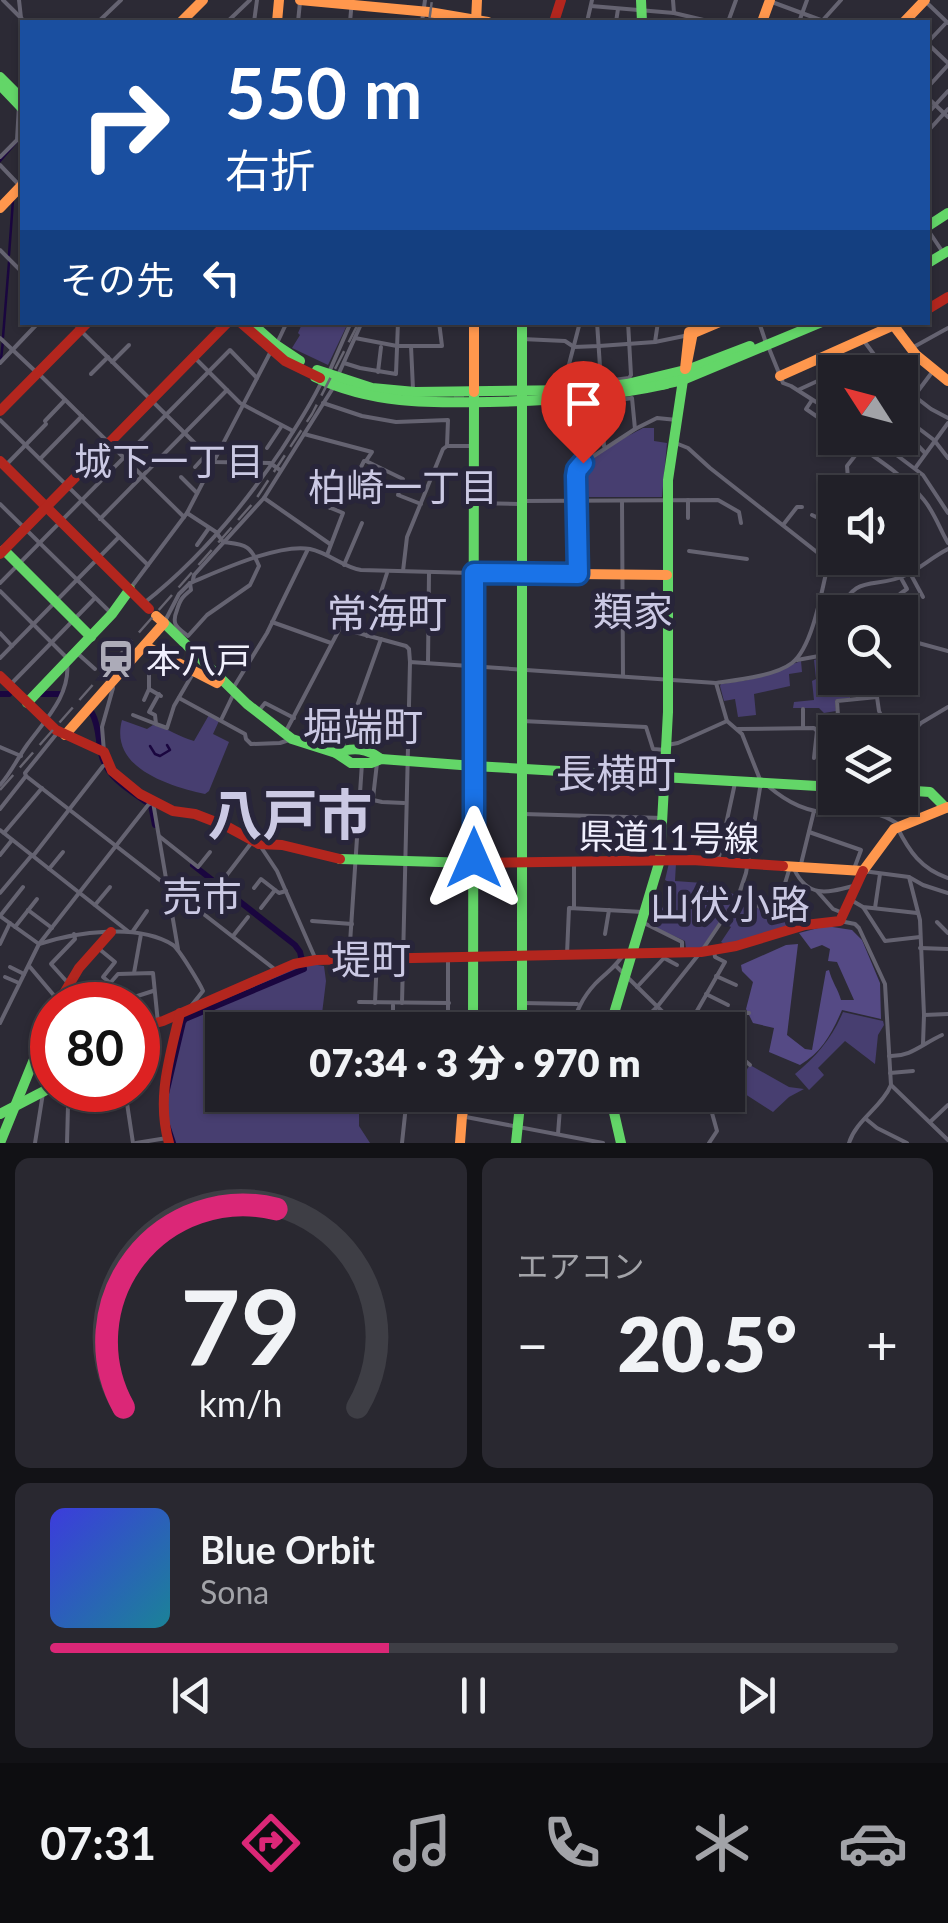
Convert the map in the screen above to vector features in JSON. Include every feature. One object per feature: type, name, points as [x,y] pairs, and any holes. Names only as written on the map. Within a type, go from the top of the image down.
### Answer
[{"type":"main road","points":[[183,20],[203,0]]},
{"type":"main road","points":[[300,0],[352,2],[467,20]]},
{"type":"main road","points":[[906,20],[925,0]]},
{"type":"main road","points":[[0,76],[20,101]]},
{"type":"main road","points":[[0,86],[20,101]]},
{"type":"main road","points":[[0,208],[20,189]]},
{"type":"main road","points":[[0,408],[80,325]]},
{"type":"main road","points":[[91,636],[2,552],[225,325]]},
{"type":"main road","points":[[244,325],[273,348],[352,392],[394,400],[590,399],[628,394],[666,384],[814,325]]},
{"type":"main road","points":[[253,325],[273,348]]},
{"type":"main road","points":[[474,325],[474,1012]]},
{"type":"main road","points":[[522,325],[526,397],[522,502],[522,1012]]},
{"type":"main road","points":[[767,343],[799,325]]},
{"type":"main road","points":[[780,376],[893,325]]},
{"type":"main road","points":[[896,325],[910,350],[948,382]]},
{"type":"main road","points":[[614,1012],[628,953],[646,918],[660,860],[667,748],[668,480],[684,356],[692,328]]},
{"type":"main road","points":[[526,397],[684,375]]},
{"type":"main road","points":[[614,391],[684,375]]},
{"type":"main road","points":[[327,377],[393,390],[474,397]]},
{"type":"main road","points":[[327,377],[388,395],[454,398]]},
{"type":"main road","points":[[526,397],[666,384]]},
{"type":"main road","points":[[2,463],[258,713],[288,736],[309,746],[338,752],[356,748],[376,754],[379,760]]},
{"type":"main road","points":[[474,573],[667,575]]},
{"type":"main road","points":[[28,703],[112,614],[130,589]]},
{"type":"main road","points":[[62,733],[107,680],[145,646],[153,613]]},
{"type":"main road","points":[[145,646],[216,682],[220,679]]},
{"type":"main road","points":[[0,676],[46,721],[106,758],[130,787],[173,811],[223,819],[255,843]]},
{"type":"main road","points":[[338,752],[348,762],[362,764],[407,761],[818,786]]},
{"type":"main road","points":[[160,1021],[300,962],[403,956],[664,955],[714,951],[742,946],[798,922],[842,917],[858,886],[858,870],[890,833],[898,826],[947,808],[930,792],[918,791]]},
{"type":"main road","name":"県道11号線","points":[[255,843],[282,844],[328,858],[474,863],[718,861],[858,870]]},
{"type":"main road","points":[[70,982],[111,932]]},
{"type":"main road","points":[[168,1141],[161,1098],[185,1010]]},
{"type":"main road","points":[[0,1143],[30,1071]]},
{"type":"main road","points":[[0,1114],[30,1100]]},
{"type":"main road","points":[[460,1143],[463,1112]]},
{"type":"main road","points":[[516,1143],[520,1112]]},
{"type":"main road","points":[[614,1112],[621,1143]]},
{"type":"street","points":[[3,0],[23,20]]},
{"type":"street","points":[[19,0],[23,20]]},
{"type":"street","points":[[100,20],[121,0]]},
{"type":"street","points":[[229,20],[254,0]]},
{"type":"street","points":[[673,0],[674,13]]},
{"type":"street","points":[[800,20],[807,0]]},
{"type":"street","points":[[825,20],[841,0]]},
{"type":"street","points":[[925,0],[948,22],[930,41]]},
{"type":"street","points":[[771,1],[822,20]]},
{"type":"street","points":[[592,3],[704,20]]},
{"type":"street","points":[[616,20],[618,8]]},
{"type":"street","points":[[930,45],[948,64],[930,85]]},
{"type":"street","points":[[930,72],[936,78]]},
{"type":"street","points":[[930,111],[948,91]]},
{"type":"street","points":[[930,100],[947,113]]},
{"type":"street","points":[[0,157],[17,140],[20,112]]},
{"type":"street","points":[[0,165],[20,185]]},
{"type":"street","points":[[930,231],[947,254]]},
{"type":"street","points":[[0,250],[20,267]]},
{"type":"street","points":[[0,363],[37,325]]},
{"type":"street","points":[[80,325],[110,360],[214,462],[272,464],[280,470]]},
{"type":"street","points":[[130,589],[198,493],[285,325]]},
{"type":"street","points":[[153,613],[180,574],[217,535],[272,464],[327,377],[350,325]]},
{"type":"street","points":[[327,377],[344,363],[361,325]]},
{"type":"street","points":[[344,363],[396,374],[398,325]]},
{"type":"street","points":[[355,338],[381,345],[442,346],[439,325]]},
{"type":"street","points":[[579,325],[566,386],[629,378],[628,325]]},
{"type":"street","points":[[597,325],[601,382]]},
{"type":"street","points":[[656,342],[658,325]]},
{"type":"street","points":[[760,325],[783,383],[818,404]]},
{"type":"street","points":[[522,339],[564,340],[574,347],[599,346],[656,342],[692,328]]},
{"type":"street","points":[[910,350],[948,328]]},
{"type":"street","points":[[1,338],[185,515],[224,542],[250,548],[259,568],[252,583],[207,615],[188,636],[174,624],[173,618],[194,575],[224,542],[264,498],[332,388],[352,392]]},
{"type":"street","points":[[0,351],[1,338]]},
{"type":"street","points":[[864,341],[874,355]]},
{"type":"street","points":[[91,374],[129,344]]},
{"type":"street","points":[[378,372],[381,345]]},
{"type":"street","points":[[411,346],[413,389]]},
{"type":"street","points":[[0,584],[230,350],[257,378]]},
{"type":"street","points":[[194,357],[243,405],[293,431]]},
{"type":"street","points":[[918,391],[932,371]]},
{"type":"street","points":[[798,390],[818,381]]},
{"type":"street","points":[[100,519],[228,390]]},
{"type":"street","points":[[604,447],[602,402],[632,398],[635,430]]},
{"type":"street","points":[[2,463],[25,445],[66,400]]},
{"type":"street","points":[[812,400],[806,409],[818,417]]},
{"type":"street","points":[[916,467],[948,420],[918,400]]},
{"type":"street","points":[[323,403],[396,422],[448,420],[447,446],[407,537],[403,572]]},
{"type":"street","points":[[40,459],[82,416]]},
{"type":"street","points":[[578,574],[579,466],[604,447],[657,418],[677,420]]},
{"type":"street","points":[[0,420],[148,566]]},
{"type":"street","points":[[299,422],[308,428]]},
{"type":"street","points":[[267,448],[282,426]]},
{"type":"street","points":[[918,427],[948,458]]},
{"type":"street","points":[[304,434],[372,452],[357,476]]},
{"type":"street","points":[[674,442],[688,448],[818,553]]},
{"type":"street","points":[[918,445],[926,453]]},
{"type":"street","points":[[447,446],[474,446]]},
{"type":"street","points":[[194,467],[207,455]]},
{"type":"street","points":[[873,455],[928,504],[948,546],[918,567]]},
{"type":"street","points":[[900,455],[928,480],[948,512],[934,518]]},
{"type":"street","points":[[366,461],[404,479],[398,495],[421,504]]},
{"type":"street","points":[[181,477],[198,493]]},
{"type":"street","points":[[330,508],[346,480]]},
{"type":"street","points":[[324,481],[314,500],[343,514],[327,555]]},
{"type":"street","points":[[264,498],[331,544]]},
{"type":"street","points":[[688,500],[688,518]]},
{"type":"street","points":[[474,503],[718,500],[738,512],[740,523]]},
{"type":"street","points":[[622,501],[623,677]]},
{"type":"street","points":[[0,504],[112,614]]},
{"type":"street","points":[[783,525],[797,506],[802,507]]},
{"type":"street","points":[[812,515],[818,518]]},
{"type":"street","points":[[344,565],[362,522]]},
{"type":"street","points":[[198,545],[209,528]]},
{"type":"street","points":[[0,658],[119,537]]},
{"type":"street","points":[[153,613],[191,583],[278,551],[308,549],[361,570],[474,573]]},
{"type":"street","points":[[221,720],[308,549]]},
{"type":"street","points":[[689,550],[747,559]]},
{"type":"street","points":[[367,636],[388,572]]},
{"type":"street","points":[[428,663],[429,573]]},
{"type":"street","points":[[410,662],[668,680],[716,682],[747,678],[789,666],[796,660],[815,620],[824,575]]},
{"type":"street","points":[[847,595],[861,585],[906,575]]},
{"type":"street","points":[[911,575],[922,597]]},
{"type":"street","points":[[900,594],[907,589],[901,578]]},
{"type":"street","points":[[0,591],[52,643],[71,658],[95,669]]},
{"type":"street","points":[[10,686],[95,598]]},
{"type":"street","points":[[272,622],[331,643]]},
{"type":"street","points":[[179,698],[245,734],[251,744],[280,743],[288,736],[340,628],[409,649],[402,1003]]},
{"type":"street","points":[[0,634],[12,646]]},
{"type":"street","points":[[338,752],[381,640]]},
{"type":"street","points":[[918,643],[948,651]]},
{"type":"street","points":[[176,661],[181,650]]},
{"type":"street","points":[[153,704],[141,699],[149,689],[149,672],[161,654]]},
{"type":"street","points":[[796,660],[818,656]]},
{"type":"street","points":[[0,785],[46,721],[68,680],[71,658]]},
{"type":"street","points":[[133,716],[167,728],[194,670]]},
{"type":"street","points":[[0,893],[103,766],[106,758],[102,726],[113,688],[107,680]]},
{"type":"street","points":[[716,682],[727,721],[738,728],[763,782],[781,798],[830,813],[880,813],[898,826],[914,856],[948,878]]},
{"type":"street","points":[[149,689],[160,695],[149,712],[156,724]]},
{"type":"street","points":[[838,715],[838,702],[878,698],[881,715]]},
{"type":"street","points":[[258,713],[265,703],[294,718]]},
{"type":"street","points":[[918,725],[948,707]]},
{"type":"street","points":[[803,709],[803,727]]},
{"type":"street","points":[[522,720],[646,728],[653,749],[667,748],[727,721]]},
{"type":"street","points":[[738,728],[816,728],[814,758]]},
{"type":"street","points":[[0,809],[25,773],[62,733]]},
{"type":"street","points":[[0,747],[21,756]]},
{"type":"street","points":[[814,750],[818,750]]},
{"type":"street","points":[[373,798],[379,760]]},
{"type":"street","points":[[350,958],[362,764]]},
{"type":"street","points":[[26,776],[277,971]]},
{"type":"street","points":[[718,861],[735,780]]},
{"type":"street","points":[[652,1012],[701,952],[738,896],[763,782]]},
{"type":"street","points":[[42,788],[2,832],[131,933]]},
{"type":"street","points":[[360,797],[406,803]]},
{"type":"street","points":[[0,1020],[39,944],[153,802],[178,948],[203,987],[203,992],[185,1010]]},
{"type":"street","points":[[778,906],[814,810]]},
{"type":"street","points":[[523,814],[663,818]]},
{"type":"street","points":[[808,832],[861,850],[858,870],[909,878],[948,893]]},
{"type":"street","points":[[159,836],[198,867],[210,852]]},
{"type":"street","points":[[0,855],[12,840]]},
{"type":"street","points":[[200,910],[255,843],[277,871],[316,960]]},
{"type":"street","points":[[49,869],[62,852]]},
{"type":"street","points":[[574,862],[574,908]]},
{"type":"street","points":[[794,868],[805,887],[817,891],[858,886]]},
{"type":"street","points":[[267,884],[277,871]]},
{"type":"street","points":[[875,908],[880,874]]},
{"type":"street","points":[[909,878],[920,920],[922,1044]]},
{"type":"street","points":[[254,888],[261,879],[279,893],[286,892]]},
{"type":"street","points":[[22,886],[0,917],[39,944]]},
{"type":"street","points":[[95,905],[110,886]]},
{"type":"street","points":[[799,906],[805,887]]},
{"type":"street","points":[[261,908],[275,890]]},
{"type":"street","points":[[817,891],[859,928],[885,984],[891,1085],[886,1098],[852,1134],[850,1143]]},
{"type":"street","points":[[738,896],[760,907],[762,899]]},
{"type":"street","points":[[0,944],[37,899]]},
{"type":"street","points":[[850,900],[863,907],[918,913]]},
{"type":"street","points":[[863,907],[885,941],[920,937]]},
{"type":"street","points":[[567,954],[569,908],[610,910],[646,918],[682,942],[682,952]]},
{"type":"street","points":[[28,910],[52,928]]},
{"type":"street","points":[[606,934],[610,910]]},
{"type":"street","points":[[131,933],[147,911]]},
{"type":"street","points":[[233,936],[248,918]]},
{"type":"street","points":[[312,921],[352,924]]},
{"type":"street","points":[[937,922],[948,934]]},
{"type":"street","points":[[39,944],[74,934],[111,932],[142,934],[178,948]]},
{"type":"street","points":[[66,982],[51,964],[74,940],[74,934]]},
{"type":"street","points":[[134,973],[142,934]]},
{"type":"street","points":[[98,948],[114,962],[103,976],[110,982]]},
{"type":"street","points":[[920,948],[948,948]]},
{"type":"street","points":[[696,1012],[725,962],[715,957],[714,951]]},
{"type":"street","points":[[577,1012],[596,983],[628,953]]},
{"type":"street","points":[[637,987],[664,955],[676,965]]},
{"type":"street","points":[[448,956],[449,1012]]},
{"type":"street","points":[[375,1002],[378,957]]},
{"type":"street","points":[[29,966],[42,982]]},
{"type":"street","points":[[616,966],[663,1012]]},
{"type":"street","points":[[10,968],[24,974]]},
{"type":"street","points":[[112,982],[118,974],[134,973],[153,973],[154,982]]},
{"type":"street","points":[[716,976],[736,985]]},
{"type":"street","points":[[5,977],[19,984]]},
{"type":"street","points":[[706,994],[728,1005]]},
{"type":"street","points":[[358,1002],[449,1002]]},
{"type":"street","points":[[393,1003],[393,1012]]},
{"type":"street","points":[[522,1003],[579,1005]]},
{"type":"street","points":[[924,1015],[948,1014]]},
{"type":"street","points":[[889,1056],[908,1054],[942,1035]]},
{"type":"street","points":[[745,1061],[750,1065]]},
{"type":"street","points":[[890,1073],[913,1071]]},
{"type":"street","points":[[891,1085],[948,1140]]},
{"type":"street","points":[[930,1122],[948,1105]]},
{"type":"street","points":[[35,1143],[43,1112]]},
{"type":"street","points":[[68,1112],[68,1143]]},
{"type":"street","points":[[129,1112],[134,1143],[168,1141]]},
{"type":"street","points":[[402,1143],[405,1112]]},
{"type":"street","points":[[552,1143],[559,1112]]},
{"type":"street","points":[[709,1143],[717,1131],[712,1112]]},
{"type":"street","points":[[462,1116],[604,1143]]},
{"type":"street","points":[[866,1119],[907,1143]]},
{"type":"shaded area","points":[[302,325],[347,325],[328,365],[292,348]]},
{"type":"shaded area","points":[[643,428],[654,428],[654,441],[667,443],[662,497],[581,497],[580,474],[585,465]]},
{"type":"shaded area","points":[[818,659],[818,695],[850,695],[835,700],[836,711],[793,708],[794,702],[814,700],[814,660]]},
{"type":"shaded area","points":[[801,661],[802,672],[789,674],[790,686],[754,694],[756,715],[738,717],[735,699],[724,701],[721,684],[748,680]]},
{"type":"shaded area","points":[[209,715],[219,721],[213,734],[229,742],[205,794],[159,780],[124,751],[120,737],[122,720],[147,729],[158,726],[194,741]]},
{"type":"shaded area","points":[[669,863],[676,863],[675,881],[717,884],[717,889],[737,895],[702,948],[686,948],[685,941],[654,927],[673,884],[665,880]]},
{"type":"shaded area","points":[[738,898],[774,913],[777,907],[798,910],[796,923],[726,945],[721,942],[731,927],[723,923]]},
{"type":"shaded area","points":[[826,926],[852,930],[862,940],[880,983],[881,1019],[842,1010],[826,1041],[800,1065],[769,1052],[774,1028],[753,1023],[746,1009],[753,982],[741,965],[786,945],[798,944],[787,1035],[812,1050],[826,971],[829,970],[841,1000],[854,1000],[837,962],[828,961],[830,949],[822,945],[811,949],[799,933]]},
{"type":"shaded area","points":[[324,966],[322,1012],[205,1012],[205,1112],[359,1112],[359,1126],[370,1143],[172,1143],[166,1112],[167,1081],[183,1020],[199,1006],[293,968]]},
{"type":"shaded area","points":[[843,1012],[883,1021],[875,1064],[845,1041],[818,1068],[824,1075],[809,1090],[795,1074],[823,1046]]},
{"type":"shaded area","points":[[750,1065],[789,1087],[804,1089],[773,1112],[745,1094],[745,1072]]},
{"type":"waterway","points":[[19,135],[20,124]]},
{"type":"waterway","points":[[0,161],[19,139]]},
{"type":"waterway","points":[[9,255],[13,200]]},
{"type":"waterway","points":[[3,337],[9,262]]},
{"type":"waterway","points":[[1,359],[3,341]]},
{"type":"waterway","points":[[0,694],[9,694]]},
{"type":"waterway","points":[[42,694],[59,694]]},
{"type":"waterway","points":[[92,713],[108,770],[151,805],[155,825]]},
{"type":"waterway","points":[[150,746],[160,756],[170,750],[167,745]]},
{"type":"waterway","points":[[165,1098],[185,1019],[304,969],[295,945],[193,865]]},
{"type":"waterway","points":[[167,1125],[173,1143]]},
{"type":"tunnel","points":[[454,397],[481,397]]},
{"type":"railway","points":[[429,20],[432,0]]},
{"type":"railway","points":[[0,790],[254,502],[312,414],[357,325]]},
{"type":"traffic: fast","points":[[641,0],[642,20]]},
{"type":"traffic: fast","points":[[0,77],[20,97]]},
{"type":"traffic: fast","points":[[0,85],[20,106]]},
{"type":"traffic: fast","points":[[930,225],[948,213]]},
{"type":"traffic: fast","points":[[930,262],[948,251]]},
{"type":"traffic: fast","points":[[253,325],[300,361]]},
{"type":"traffic: fast","points":[[522,325],[522,1012]]},
{"type":"traffic: fast","points":[[660,385],[683,380],[815,325]]},
{"type":"traffic: fast","points":[[682,372],[750,346]]},
{"type":"traffic: fast","points":[[317,370],[372,388],[415,392],[580,390],[685,370]]},
{"type":"traffic: fast","points":[[315,377],[379,397],[444,402],[578,398],[666,384]]},
{"type":"traffic: fast","points":[[614,1012],[660,860],[668,712],[668,480],[683,380]]},
{"type":"traffic: fast","points":[[473,1012],[474,392]]},
{"type":"traffic: fast","points":[[4,550],[91,637]]},
{"type":"traffic: fast","points":[[27,703],[112,614],[130,589]]},
{"type":"traffic: fast","points":[[164,623],[247,704],[292,739],[336,753],[351,763],[381,759],[474,766]]},
{"type":"traffic: fast","points":[[336,753],[360,750],[381,759]]},
{"type":"traffic: fast","points":[[474,766],[818,786]]},
{"type":"traffic: fast","points":[[918,791],[930,792],[946,808]]},
{"type":"traffic: fast","points":[[340,859],[472,863]]},
{"type":"traffic: fast","points":[[0,1143],[30,1069]]},
{"type":"traffic: fast","points":[[0,1114],[30,1098]]},
{"type":"traffic: fast","points":[[516,1143],[519,1112]]},
{"type":"traffic: fast","points":[[614,1112],[621,1143]]},
{"type":"traffic: slow","points":[[183,20],[203,0]]},
{"type":"traffic: slow","points":[[277,20],[279,0]]},
{"type":"traffic: slow","points":[[300,0],[476,20]]},
{"type":"traffic: slow","points":[[476,20],[477,0]]},
{"type":"traffic: slow","points":[[763,20],[770,0]]},
{"type":"traffic: slow","points":[[906,20],[925,0]]},
{"type":"traffic: slow","points":[[0,208],[20,187]]},
{"type":"traffic: slow","points":[[474,325],[474,392]]},
{"type":"traffic: slow","points":[[686,368],[694,325]]},
{"type":"traffic: slow","points":[[694,333],[713,325]]},
{"type":"traffic: slow","points":[[893,325],[916,355],[948,381]]},
{"type":"traffic: slow","points":[[780,376],[894,325]]},
{"type":"traffic: slow","points":[[685,369],[689,332]]},
{"type":"traffic: slow","points":[[474,573],[667,575]]},
{"type":"traffic: slow","points":[[65,735],[164,623],[156,616]]},
{"type":"traffic: slow","points":[[145,646],[217,683],[220,679]]},
{"type":"traffic: slow","points":[[783,866],[863,871],[894,829],[948,807]]},
{"type":"traffic: slow","points":[[460,1143],[463,1112]]},
{"type":"traffic: jam","points":[[555,20],[561,0]]},
{"type":"traffic: jam","points":[[930,308],[948,297]]},
{"type":"traffic: jam","points":[[0,411],[85,325]]},
{"type":"traffic: jam","points":[[0,554],[225,325]]},
{"type":"traffic: jam","points":[[243,325],[285,361],[320,378]]},
{"type":"traffic: jam","points":[[0,461],[149,609]]},
{"type":"traffic: jam","points":[[0,676],[56,730],[104,752],[112,771],[140,794],[173,811],[195,814],[226,826],[259,844],[282,845],[340,859]]},
{"type":"traffic: jam","points":[[474,863],[692,860],[783,866]]},
{"type":"traffic: jam","points":[[160,1022],[294,964],[316,960],[701,952],[736,946],[805,925],[840,921],[863,871]]},
{"type":"traffic: jam","points":[[71,982],[111,932]]},
{"type":"traffic: jam","points":[[169,1143],[164,1094],[180,1013]]},
{"type":"place","name":"本八戸","points":[[116,659]]},
{"type":"district","name":"城下一丁目","points":[[169,460]]},
{"type":"district","name":"柏崎一丁目","points":[[403,486]]},
{"type":"district","name":"類家","points":[[633,611]]},
{"type":"district","name":"常海町","points":[[387,613]]},
{"type":"district","name":"堀端町","points":[[363,726]]},
{"type":"district","name":"長横町","points":[[616,773]]},
{"type":"district","name":"八戸市","points":[[290,814]]},
{"type":"district","name":"売市","points":[[202,896]]},
{"type":"district","name":"山伏小路","points":[[730,904]]},
{"type":"district","name":"堤町","points":[[371,959]]},
{"type":"route","points":[[474,858],[474,573],[578,574],[576,476],[583,463]]}]
